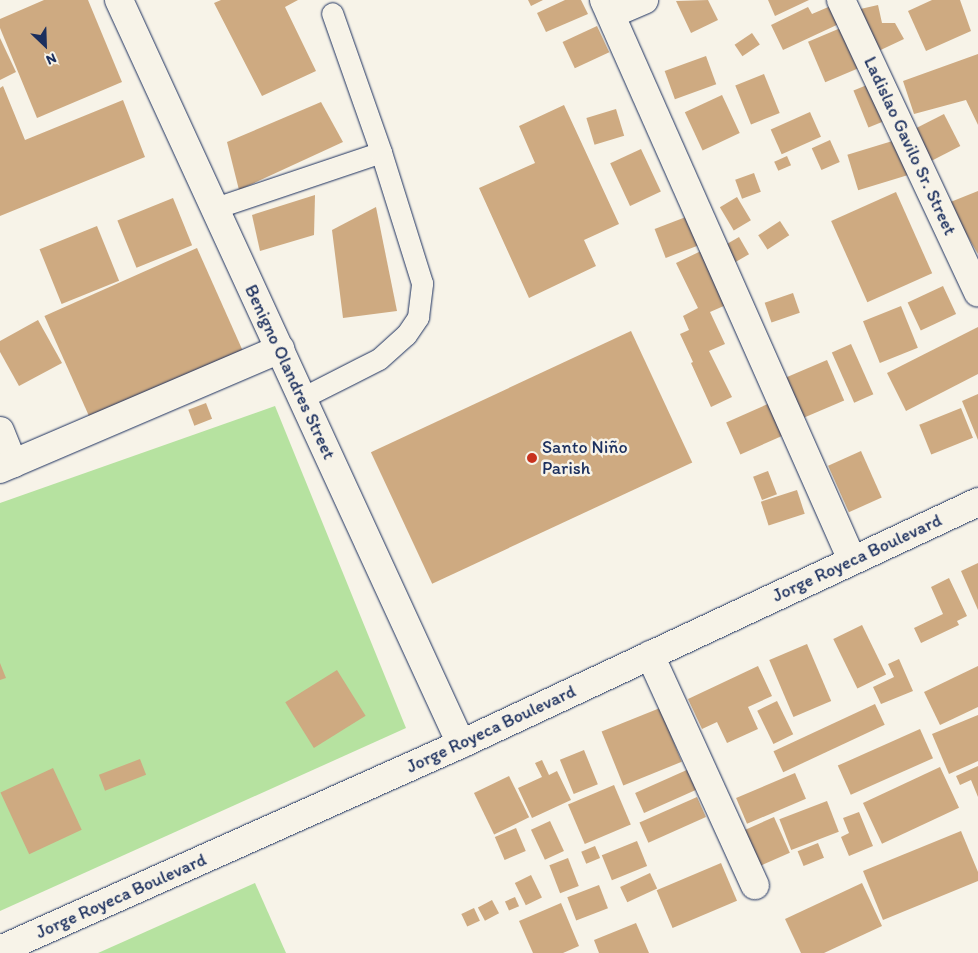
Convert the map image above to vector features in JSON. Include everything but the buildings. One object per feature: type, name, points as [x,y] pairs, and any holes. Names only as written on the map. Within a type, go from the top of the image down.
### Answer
[{"type":"street","name":"Benigno Olandres Street","points":[[119,0],[462,744]]},
{"type":"street","points":[[644,0],[608,7],[852,560]]},
{"type":"street","name":"Ladislao Gavilo Sr. Street","points":[[841,0],[978,292]]},
{"type":"street","points":[[0,431],[6,466],[280,349]]},
{"type":"street","name":"Jorge Royeca Boulevard","points":[[0,950],[462,744],[978,502]]},
{"type":"street","points":[[650,655],[755,884]]},
{"type":"lane","points":[[302,398],[379,359],[406,335],[418,317],[422,282],[381,152],[332,13]]},
{"type":"lane","points":[[215,208],[381,152]]},
{"type":"green space","points":[[275,406],[406,728],[0,911],[0,503]]},
{"type":"green space","points":[[255,883],[286,953],[98,953]]},
{"type":"place","name":"Santo Niño Parish","points":[[532,458]]}]
